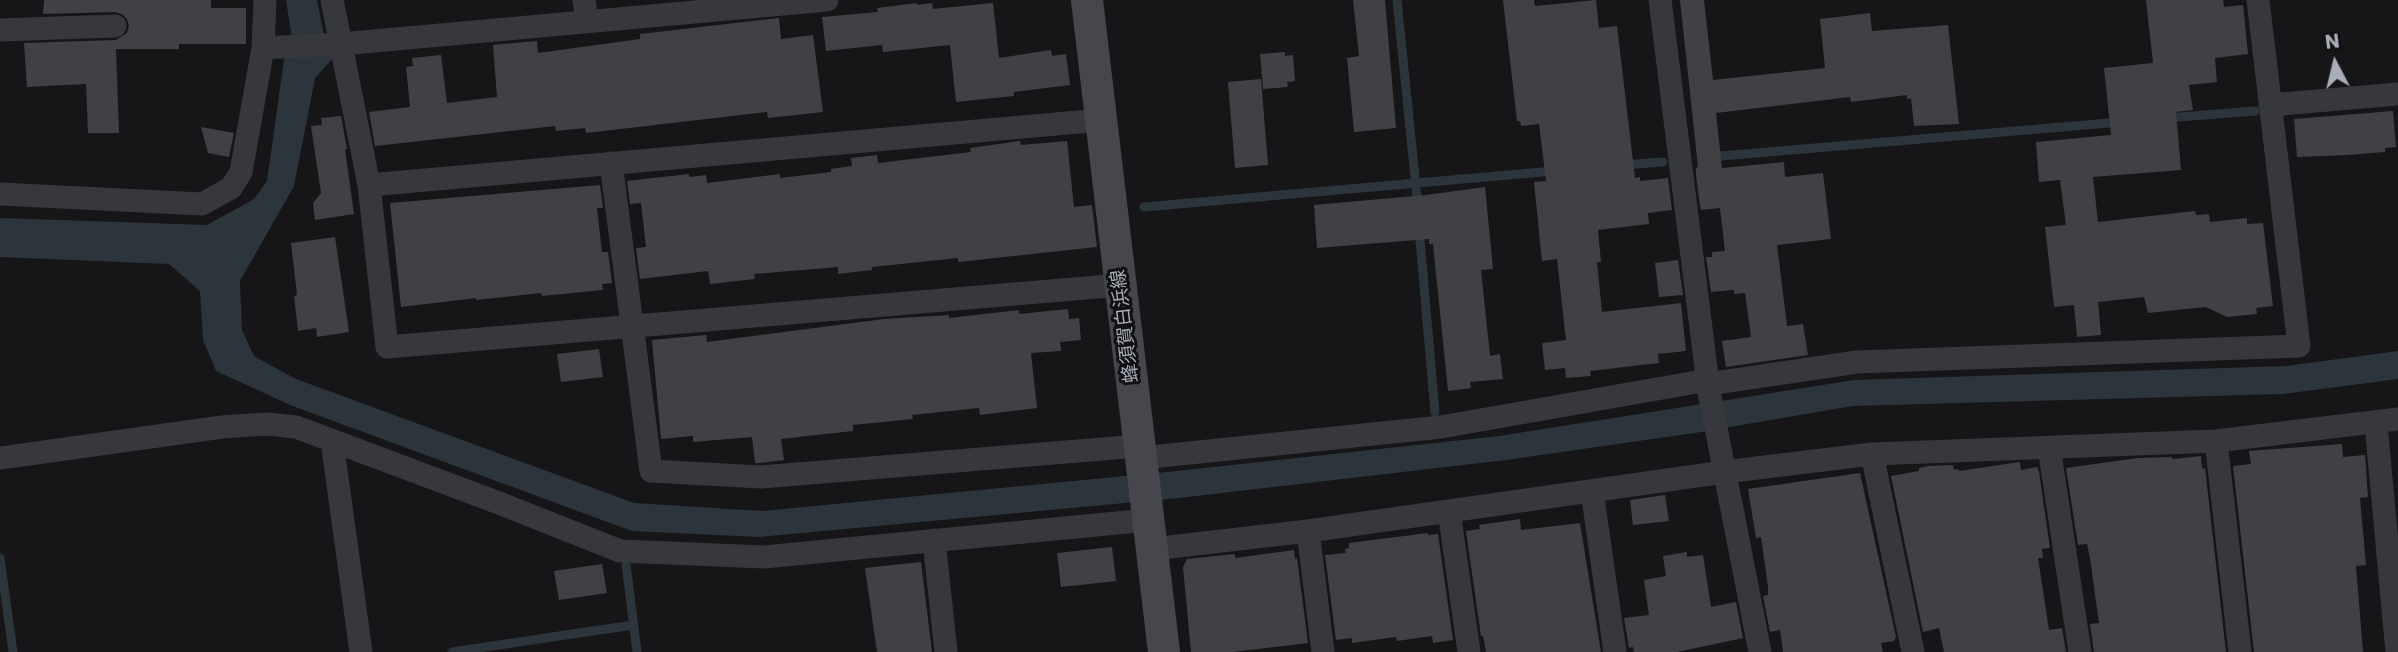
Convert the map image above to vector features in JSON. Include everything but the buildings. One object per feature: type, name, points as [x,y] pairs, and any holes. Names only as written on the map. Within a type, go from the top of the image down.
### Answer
[{"type":"main road","name":"蜂須賀白浜線","points":[[1087,0],[1164,652]]},
{"type":"street","points":[[0,194],[202,204],[231,188],[241,172],[269,48],[265,0]]},
{"type":"street","points":[[332,0],[338,44],[369,185],[387,347],[1121,285]]},
{"type":"street","points":[[269,48],[338,44],[585,11],[827,0]]},
{"type":"street","points":[[1660,0],[1708,385],[1760,652]]},
{"type":"street","points":[[611,163],[651,471],[761,477],[1141,456],[1441,428],[1857,362],[2299,346],[2258,0]]},
{"type":"street","points":[[0,30],[115,26]]},
{"type":"street","points":[[2270,105],[2398,94]]},
{"type":"street","points":[[369,185],[1101,120]]},
{"type":"street","points":[[0,458],[234,426],[267,424],[296,427],[621,551],[764,557],[934,540],[1149,527],[1308,531],[1724,472],[1872,454],[2216,441],[2387,422],[2397,652]]},
{"type":"street","points":[[332,441],[361,652]]},
{"type":"street","points":[[2216,441],[2240,652]]},
{"type":"street","points":[[2049,447],[2080,652]]},
{"type":"street","points":[[1872,454],[1913,652]]},
{"type":"street","points":[[1592,491],[1615,652]]},
{"type":"street","points":[[1449,511],[1469,652]]},
{"type":"street","points":[[1308,531],[1323,652]]},
{"type":"street","points":[[934,540],[946,652]]},
{"type":"shaded area","points":[[286,0],[317,0],[324,35],[334,57],[315,78],[294,186],[240,281],[242,330],[254,356],[296,379],[634,503],[762,511],[1177,471],[1499,436],[1854,380],[2286,366],[2398,351],[2398,379],[2283,394],[1852,406],[1701,432],[1506,460],[1179,498],[759,537],[632,531],[290,405],[216,371],[203,340],[200,291],[169,264],[0,257],[0,218],[207,225],[254,199],[267,181],[284,60],[292,38]]},
{"type":"waterway","points":[[1397,0],[1418,207]]},
{"type":"waterway","points":[[2166,118],[2255,111]]},
{"type":"waterway","points":[[1709,157],[2121,122]]},
{"type":"waterway","points":[[1623,165],[1663,162]]},
{"type":"waterway","points":[[1144,207],[1554,171]]},
{"type":"waterway","points":[[1419,228],[1435,412]]},
{"type":"waterway","points":[[0,558],[13,652]]},
{"type":"waterway","points":[[626,564],[637,652]]},
{"type":"waterway","points":[[452,652],[633,625]]}]
